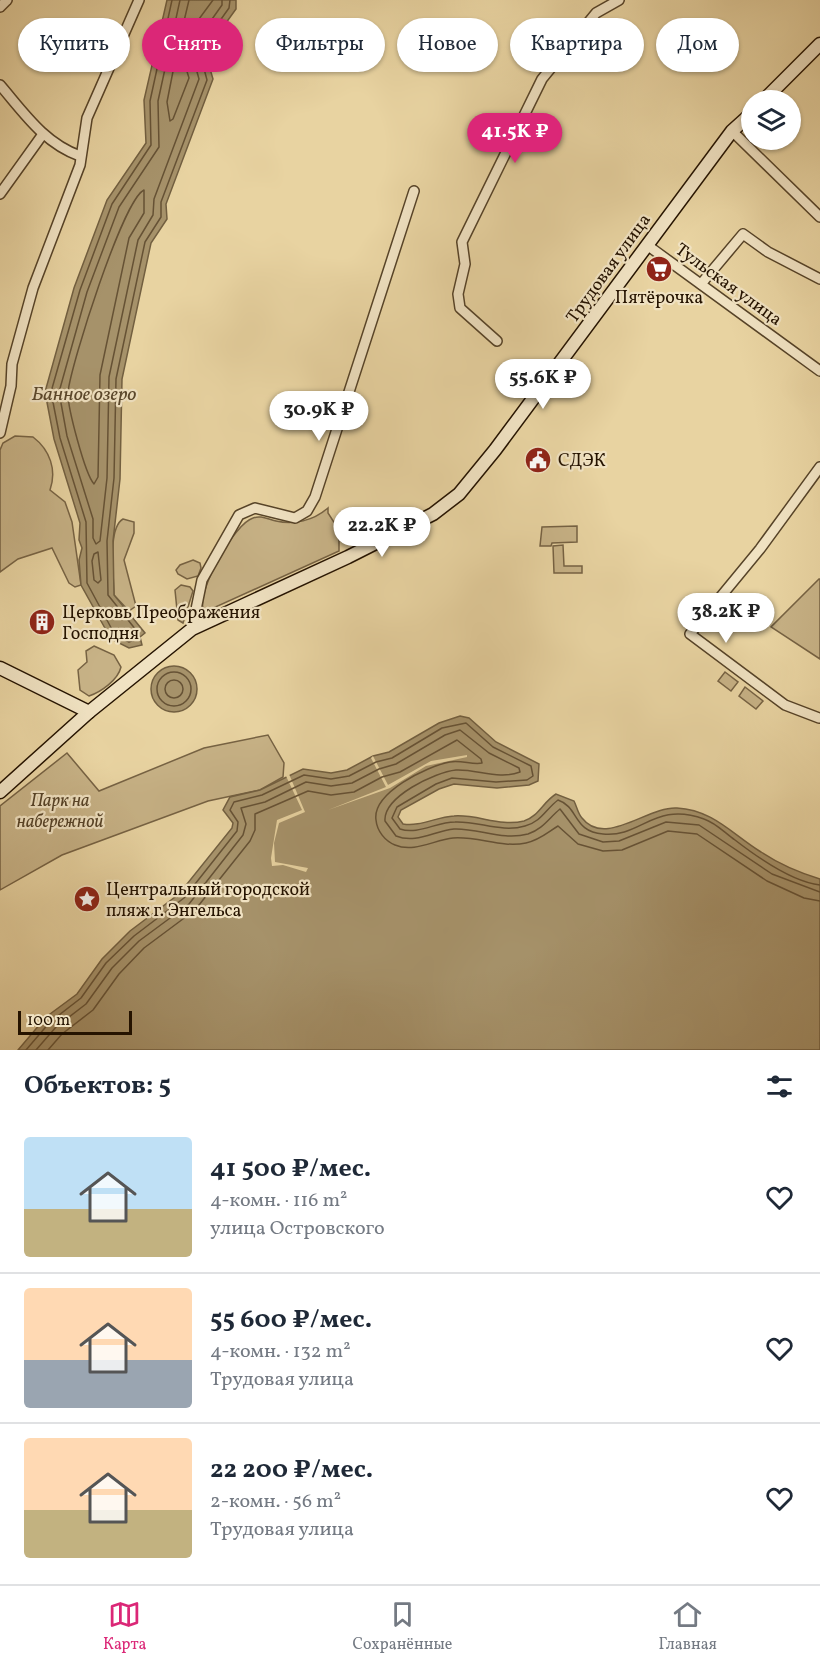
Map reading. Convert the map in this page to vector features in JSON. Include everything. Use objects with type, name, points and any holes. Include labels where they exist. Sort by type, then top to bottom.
[{"type":"main road","points":[[774,90],[818,47]]},
{"type":"main road","name":"Трудовая улица","points":[[0,792],[89,712],[192,629],[391,537],[433,514],[459,494],[495,450],[732,131],[741,123]]},
{"type":"main road","points":[[0,668],[89,712]]},
{"type":"street","points":[[0,7],[7,0]]},
{"type":"street","points":[[0,433],[11,386],[12,364],[33,288],[80,165],[87,118],[139,0]]},
{"type":"street","points":[[497,341],[460,308],[458,294],[465,264],[462,242],[542,79],[596,12],[619,0]]},
{"type":"street","points":[[0,85],[43,134],[64,150],[80,156]]},
{"type":"street","points":[[732,131],[820,218]]},
{"type":"street","points":[[0,194],[43,134]]},
{"type":"street","points":[[192,629],[201,580],[239,515],[255,508],[295,518],[307,511],[315,498],[414,191]]},
{"type":"street","points":[[700,284],[742,234],[768,252],[820,279]]},
{"type":"street","name":"Тульская улица","points":[[647,245],[820,371]]},
{"type":"street","points":[[819,718],[785,705],[690,634],[760,549],[820,467]]},
{"type":"green space","points":[[15,436],[33,437],[48,454],[53,475],[50,490],[65,502],[72,522],[81,585],[75,587],[69,583],[52,548],[18,559],[0,572],[0,450],[3,443]]},
{"type":"green space","points":[[328,508],[328,513],[339,530],[339,551],[209,610],[203,608],[206,587],[219,558],[236,532],[245,523],[259,517],[283,522],[303,521]]},
{"type":"green space","points":[[123,519],[134,522],[134,533],[124,560],[136,606],[129,611],[114,595],[113,543],[118,524]]},
{"type":"green space","points":[[577,526],[577,542],[540,546],[542,527]]},
{"type":"green space","points":[[563,545],[564,566],[582,566],[582,573],[554,573],[553,546]]},
{"type":"green space","points":[[193,560],[200,563],[198,576],[187,579],[178,574],[176,570],[180,565]]},
{"type":"green space","points":[[820,579],[820,659],[771,627]]},
{"type":"green space","points":[[181,585],[190,587],[193,591],[183,623],[178,620],[175,590]]},
{"type":"green space","points":[[94,646],[114,655],[121,667],[108,685],[89,696],[80,690],[78,670],[87,662],[86,651]]},
{"type":"green space","points":[[725,672],[738,682],[731,691],[718,681]]},
{"type":"green space","points":[[745,687],[763,701],[756,709],[739,696]]},
{"type":"green space","name":"Парк на набережной","points":[[268,735],[284,763],[283,777],[260,790],[208,801],[62,855],[0,890],[0,806],[67,753],[99,791],[204,748]]},
{"type":"water","name":"Банное озеро","points":[[167,0],[236,0],[236,9],[230,18],[163,18]]},
{"type":"water","name":"Банное озеро","points":[[150,72],[211,72],[213,79],[166,204],[167,219],[151,243],[122,379],[120,479],[113,541],[114,595],[145,633],[140,637],[142,645],[129,648],[111,639],[81,585],[80,523],[54,439],[45,392],[74,288],[107,200],[146,143],[144,100]]},
{"type":"water","points":[[174,666],[190,673],[197,689],[190,705],[174,712],[158,705],[151,689],[158,673]]},
{"type":"water","points":[[460,716],[469,718],[496,742],[539,764],[538,781],[529,785],[497,788],[454,784],[439,789],[401,810],[398,817],[403,824],[416,824],[454,816],[497,822],[524,821],[534,816],[556,794],[574,801],[582,818],[591,826],[602,829],[627,824],[666,809],[677,808],[712,818],[775,860],[820,879],[820,1050],[18,1050],[46,1017],[77,994],[102,959],[130,931],[179,894],[232,828],[233,823],[223,810],[230,797],[260,790],[303,769],[331,773],[347,770],[373,756],[389,752],[439,723]]},
{"type":"pier","points":[[467,755],[467,757],[426,766],[390,788],[328,810],[386,787],[371,758],[373,756],[388,785],[431,761]]},
{"type":"pier","points":[[289,774],[305,812],[279,823],[274,843],[275,862],[308,868],[306,872],[283,865],[272,866],[271,858],[277,820],[302,810],[286,776]]},
{"type":"place","name":"Пятёрочка","points":[[659,269]]},
{"type":"place","name":"СДЭК","points":[[538,460]]},
{"type":"place","name":"Церковь Преображения Господня","points":[[42,622]]},
{"type":"place","name":"Центральный городской пляж г. Энгельса","points":[[87,899]]}]
